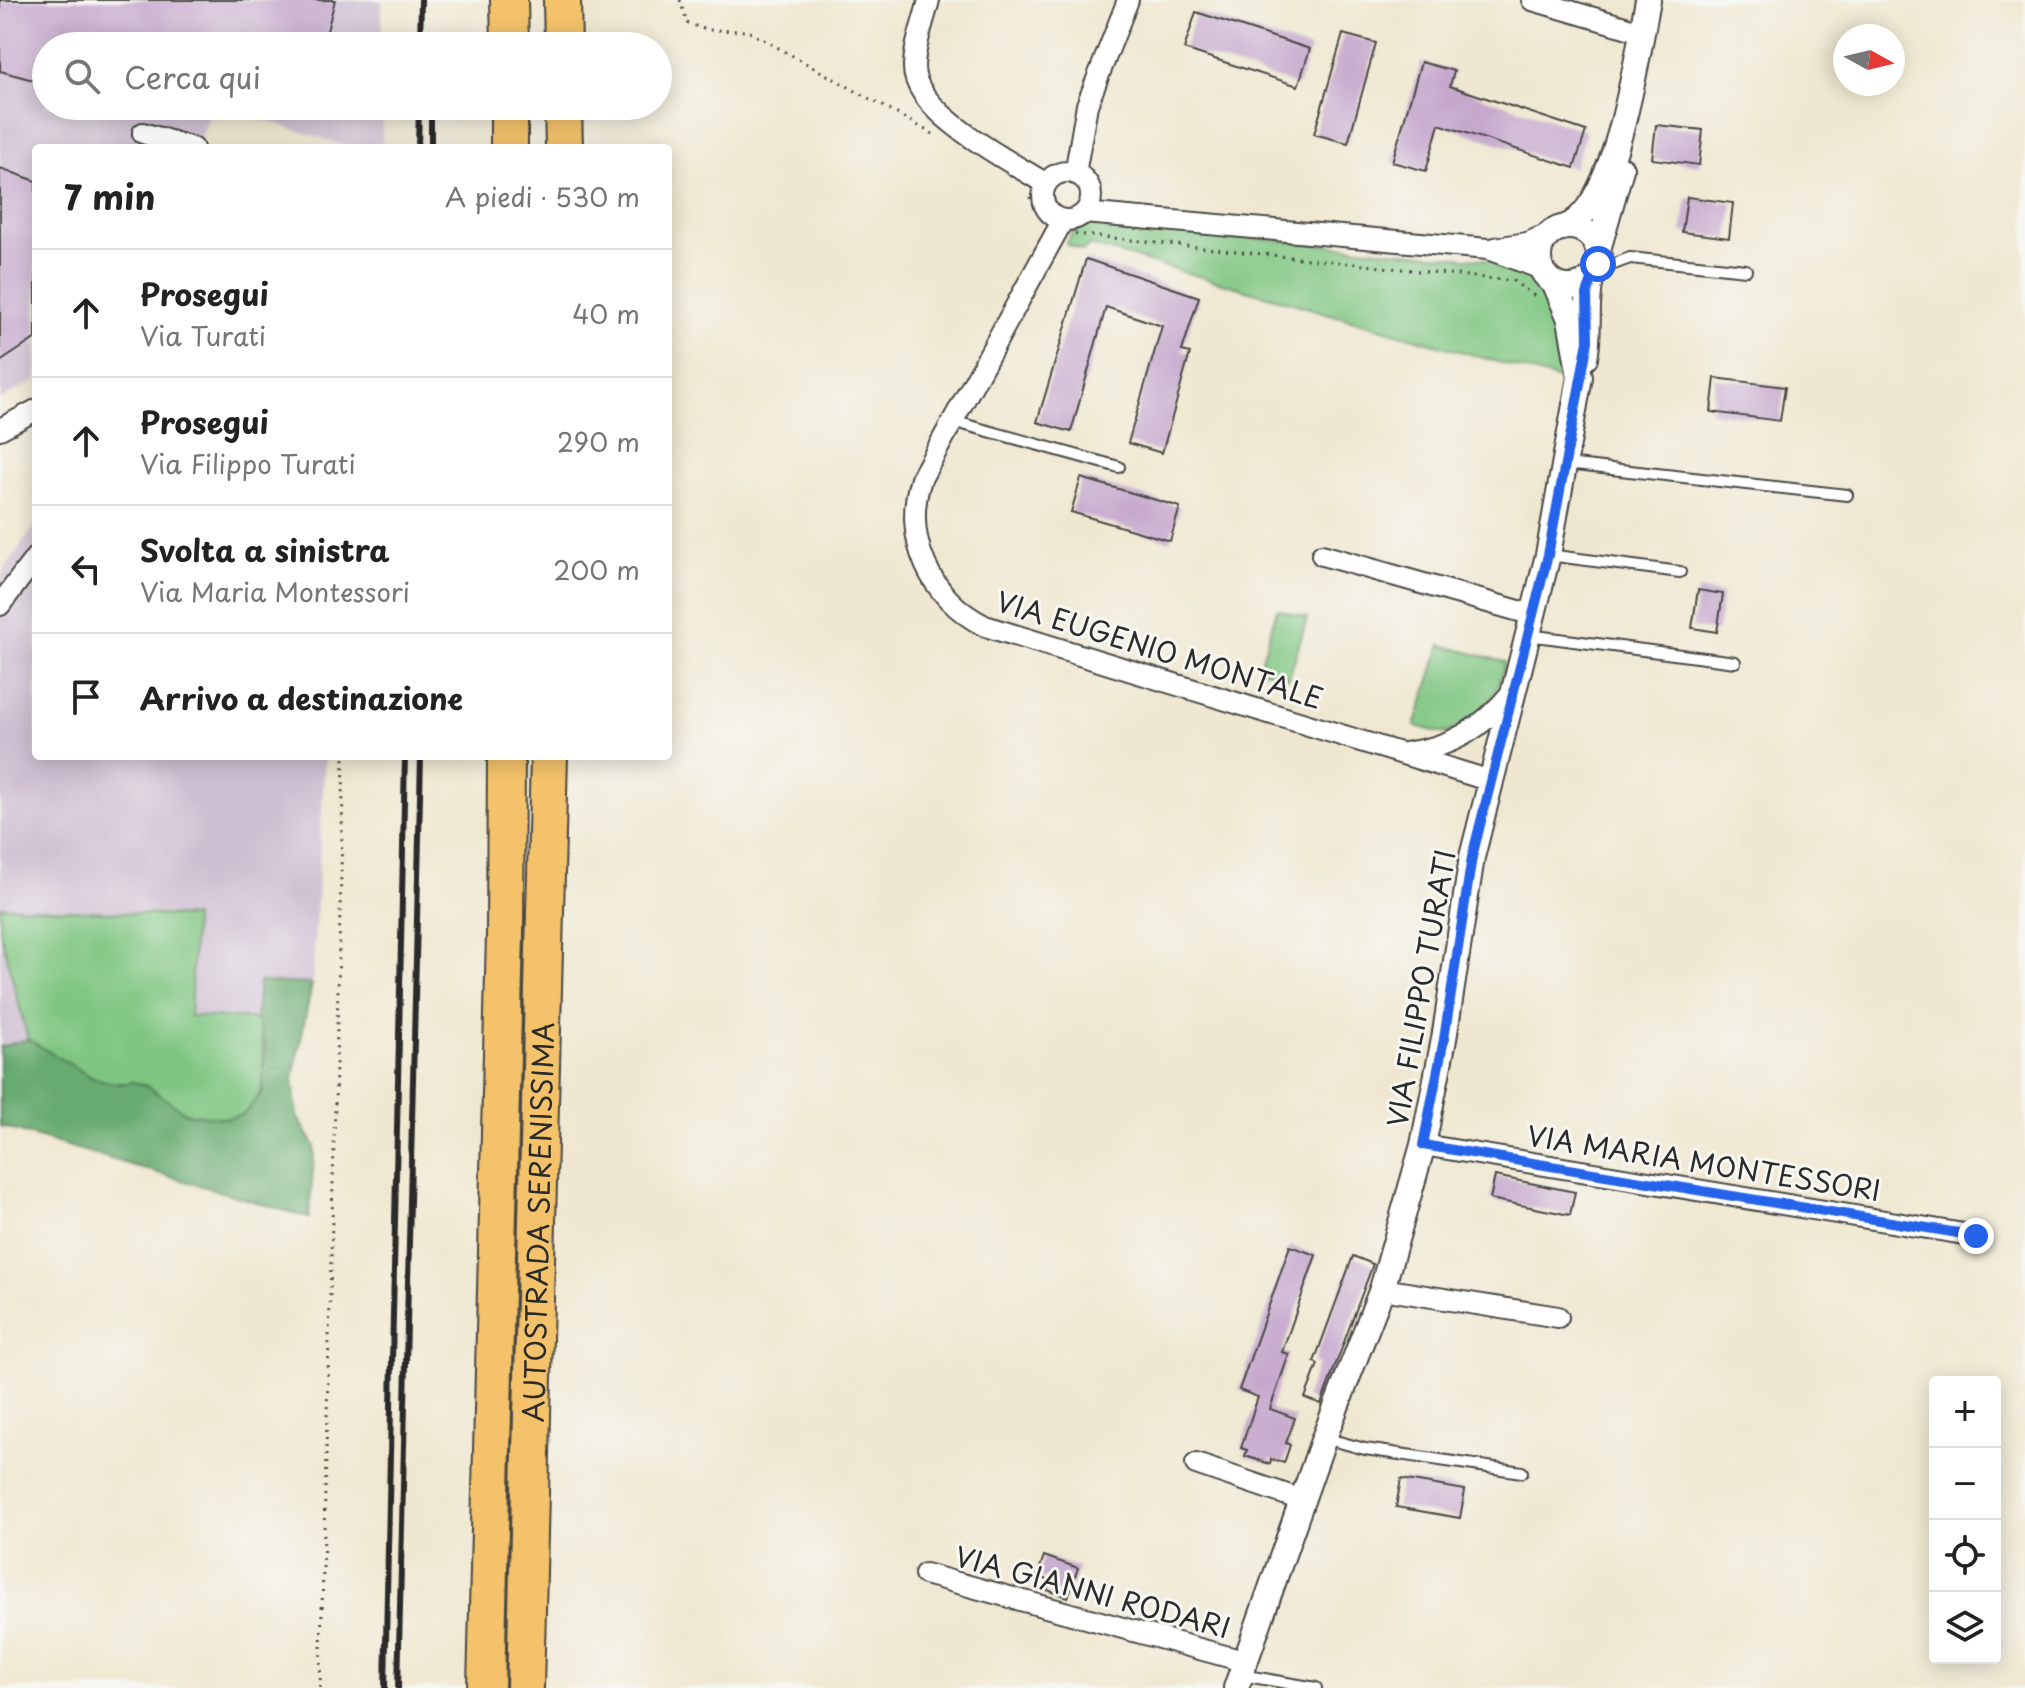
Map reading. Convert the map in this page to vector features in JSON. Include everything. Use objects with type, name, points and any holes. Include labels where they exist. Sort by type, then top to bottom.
[{"type":"highway","points":[[509,0],[510,32]]},
{"type":"highway","points":[[562,0],[563,32]]},
{"type":"highway","points":[[509,120],[509,144]]},
{"type":"highway","points":[[563,120],[564,144]]},
{"type":"highway","name":"AUTOSTRADA SERENISSIMA","points":[[486,1688],[505,934],[506,760]]},
{"type":"highway","name":"AUTOSTRADA SERENISSIMA","points":[[525,1688],[549,760]]},
{"type":"street","points":[[929,0],[913,70],[932,106],[1038,186],[1045,206],[1060,226],[1084,213],[1488,249],[1527,243],[1576,224],[1600,185],[1626,119]]},
{"type":"street","points":[[1075,174],[1087,105],[1128,0]]},
{"type":"street","points":[[1532,0],[1642,32]]},
{"type":"street","points":[[1581,371],[1588,341],[1586,304],[1602,255],[1620,176],[1626,119],[1648,0]]},
{"type":"street","points":[[143,133],[180,144]]},
{"type":"street","points":[[1038,186],[1059,173],[1075,174],[1090,191],[1084,213]]},
{"type":"street","name":"VIA EUGENIO MONTALE","points":[[1060,226],[921,479],[915,496],[914,524],[930,574],[964,614],[985,626],[1491,781]]},
{"type":"street","points":[[1558,230],[1581,230],[1602,255]]},
{"type":"street","points":[[1547,286],[1539,253],[1558,230]]},
{"type":"street","points":[[1488,249],[1547,286],[1575,286],[1602,255]]},
{"type":"street","name":"VIA FILIPPO TURATI","points":[[1241,1675],[1324,1438],[1382,1289],[1423,1145],[1444,1039],[1472,857],[1548,555],[1581,371],[1570,319],[1547,286]]},
{"type":"street","points":[[0,429],[32,412]]},
{"type":"street","points":[[1322,555],[1531,625]]},
{"type":"street","points":[[0,605],[32,562]]},
{"type":"street","name":"VIA EUGENIO MONTALE","points":[[1401,753],[1436,747],[1467,735],[1513,692]]},
{"type":"street","name":"VIA MARIA MONTESSORI","points":[[1423,1145],[1976,1236]]},
{"type":"street","points":[[1382,1289],[1558,1317]]},
{"type":"street","points":[[1196,1464],[1302,1500]]},
{"type":"street","name":"VIA GIANNI RODARI","points":[[925,1574],[1241,1675]]},
{"type":"lane","points":[[1602,255],[1746,270]]},
{"type":"lane","points":[[1602,255],[1630,258]]},
{"type":"lane","points":[[952,421],[1119,467]]},
{"type":"lane","points":[[1566,464],[1847,495]]},
{"type":"lane","points":[[1548,555],[1680,572]]},
{"type":"lane","points":[[1531,625],[1735,662]]},
{"type":"lane","points":[[1324,1438],[1365,1449],[1522,1472]]},
{"type":"lane","points":[[1241,1675],[1316,1688]]},
{"type":"path","points":[[680,0],[687,23],[707,30],[748,31],[936,136]]},
{"type":"path","points":[[1038,186],[1030,200],[1042,221],[1060,226],[1547,286]]},
{"type":"path","points":[[320,1688],[344,760]]},
{"type":"shaded area","points":[[0,0],[382,0],[382,32],[32,32],[32,120],[208,120],[199,144],[32,144],[32,382],[0,400]]},
{"type":"shaded area","points":[[264,120],[382,120],[382,144],[340,144]]},
{"type":"shaded area","points":[[32,530],[32,760],[325,760],[312,984],[259,982],[256,1019],[190,1016],[194,917],[0,906],[0,576]]},
{"type":"shaded area","points":[[0,931],[28,1039],[0,1047]]},
{"type":"green space","points":[[1088,223],[1502,261],[1536,281],[1557,308],[1567,343],[1567,382],[1090,245],[1083,251],[1066,244],[1074,230]]},
{"type":"green space","points":[[1277,609],[1307,618],[1289,678],[1259,669]]},
{"type":"green space","points":[[1441,645],[1505,662],[1497,687],[1485,706],[1478,714],[1446,734],[1415,726]]},
{"type":"green space","points":[[0,906],[194,917],[190,1016],[256,1019],[264,1061],[258,1098],[248,1110],[233,1118],[214,1119],[188,1113],[146,1086],[110,1082],[77,1070],[28,1039],[0,931]]},
{"type":"green space","points":[[259,982],[312,984],[293,1078],[297,1116],[315,1146],[309,1218],[0,1126],[0,1047],[28,1039],[93,1078],[118,1084],[134,1082],[148,1087],[186,1113],[227,1118],[244,1114],[263,1091],[265,1045],[256,1019]]},
{"type":"building","points":[[0,0],[335,0],[327,32],[32,32],[32,80],[0,71]]},
{"type":"building","points":[[1196,12],[1310,49],[1298,86],[1184,49]]},
{"type":"building","points":[[1343,34],[1376,43],[1348,143],[1314,134]]},
{"type":"building","points":[[1421,62],[1454,71],[1450,86],[1586,131],[1574,168],[1439,124],[1426,171],[1392,162]]},
{"type":"building","points":[[1656,125],[1703,130],[1699,165],[1652,159]]},
{"type":"building","points":[[0,168],[32,180],[32,341],[0,362]]},
{"type":"building","points":[[1687,197],[1733,203],[1729,238],[1682,232]]},
{"type":"building","points":[[1086,259],[1199,297],[1182,351],[1190,353],[1162,453],[1128,443],[1162,326],[1106,307],[1071,432],[1037,422]]},
{"type":"building","points":[[1715,378],[1785,387],[1780,421],[1711,412]]},
{"type":"building","points":[[1081,478],[1180,507],[1170,541],[1071,512]]},
{"type":"building","points":[[1698,590],[1723,594],[1717,632],[1692,628]]},
{"type":"building","points":[[1495,1176],[1575,1192],[1570,1215],[1490,1199]]},
{"type":"building","points":[[1290,1246],[1316,1255],[1282,1352],[1289,1354],[1270,1409],[1295,1418],[1286,1443],[1290,1445],[1284,1463],[1271,1459],[1270,1464],[1245,1456],[1247,1450],[1241,1448],[1258,1397],[1239,1390]]},
{"type":"building","points":[[1353,1256],[1373,1264],[1321,1404],[1305,1398],[1318,1364],[1314,1362]]},
{"type":"building","points":[[1401,1479],[1465,1490],[1460,1518],[1396,1507]]},
{"type":"building","points":[[1044,1556],[1078,1568],[1068,1597],[1047,1590],[1051,1581],[1037,1576]]},
{"type":"railway","points":[[420,32],[421,0]]},
{"type":"railway","points":[[418,144],[419,120]]},
{"type":"railway","points":[[431,120],[431,144]]},
{"type":"railway","points":[[385,1688],[405,760]]},
{"type":"railway","points":[[398,1688],[421,760]]},
{"type":"route","points":[[1598,264],[1587,294],[1588,341],[1548,555],[1472,857],[1444,1039],[1423,1145],[1976,1236]]}]
